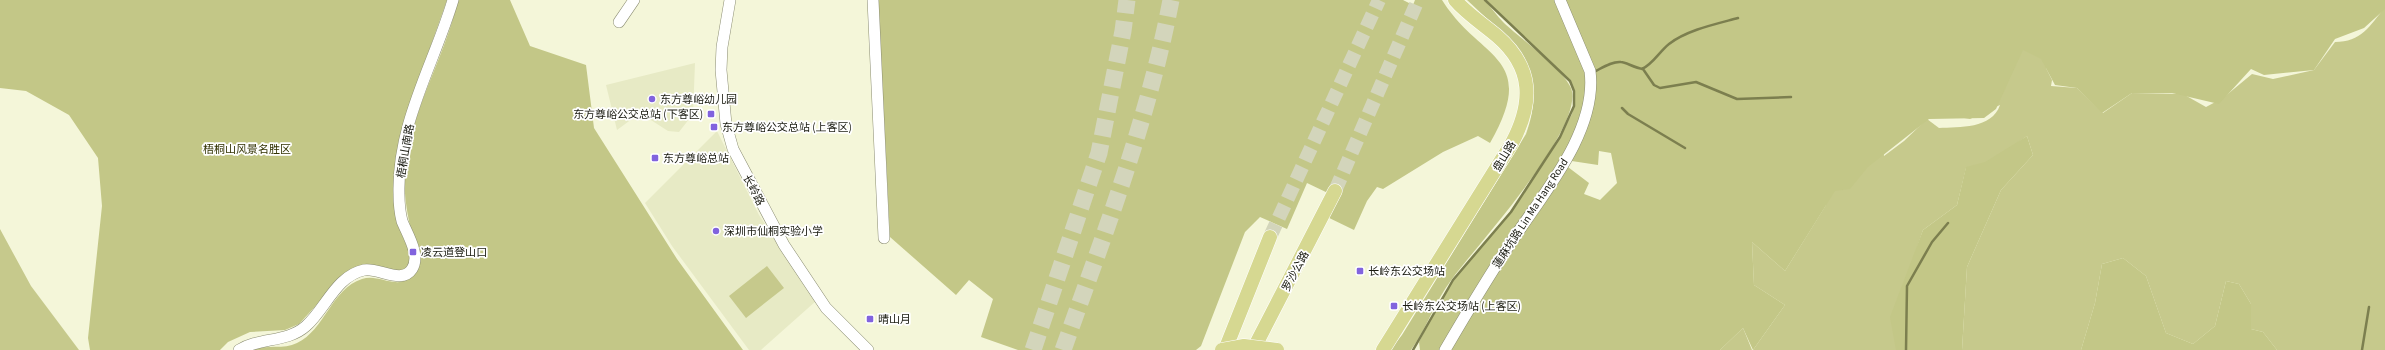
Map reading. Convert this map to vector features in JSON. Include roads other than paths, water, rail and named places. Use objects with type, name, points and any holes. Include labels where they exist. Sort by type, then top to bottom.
[{"type":"main road","name":"盘山路","points":[[1383,350],[1512,143],[1527,109],[1528,92],[1525,76],[1518,60],[1498,37],[1462,9],[1455,0]]},
{"type":"main road","name":"罗沙公路","points":[[1253,350],[1335,191]]},
{"type":"main road","points":[[1224,350],[1270,237]]},
{"type":"main road","name":"盘山路","points":[[1373,350],[1404,318]]},
{"type":"main road","points":[[1224,350],[1248,346],[1277,350]]},
{"type":"street","name":"梧桐山南路","points":[[239,350],[253,343],[286,337],[297,333],[308,324],[343,281],[354,274],[374,270],[401,276],[408,274],[412,269],[415,255],[402,219],[399,194],[400,166],[413,108],[453,0]]},
{"type":"street","points":[[619,22],[634,0]]},
{"type":"street","name":"长岭路","points":[[730,0],[722,47],[721,70],[726,124],[733,149],[792,258],[826,308],[868,350]]},
{"type":"street","points":[[873,0],[884,238]]},
{"type":"street","name":"蓮麻坑路 Lin Ma Hang Road","points":[[1444,350],[1491,273],[1563,164],[1587,110],[1592,83],[1590,71],[1560,0]]},
{"type":"waterway","points":[[1413,350],[1453,280],[1511,212],[1560,137],[1574,106],[1574,91],[1570,81],[1485,0]]},
{"type":"waterway","points":[[1642,69],[1646,67],[1665,47],[1676,39],[1702,28],[1738,18]]},
{"type":"waterway","points":[[1594,72],[1611,64],[1621,62],[1643,69],[1654,85],[1660,88],[1696,82],[1737,99],[1791,97]]},
{"type":"waterway","points":[[1622,108],[1628,114],[1685,148]]},
{"type":"waterway","points":[[1906,350],[1907,286],[1932,242],[1948,223]]},
{"type":"waterway","points":[[2362,350],[2369,307]]},
{"type":"tunnel","points":[[1033,350],[1099,153],[1123,31],[1127,0]]},
{"type":"tunnel","points":[[1063,350],[1138,134],[1171,0]]},
{"type":"tunnel","points":[[1270,237],[1379,0]]},
{"type":"tunnel","points":[[1335,191],[1418,0]]},
{"type":"place","name":"东方尊峪幼儿园","points":[[652,99]]},
{"type":"place","name":"东方尊峪公交总站 (下客区)","points":[[711,114]]},
{"type":"place","name":"东方尊峪公交总站 (上客区)","points":[[714,127]]},
{"type":"place","name":"东方尊峪总站","points":[[655,158]]},
{"type":"place","name":"深圳市仙桐实验小学","points":[[716,231]]},
{"type":"place","name":"凌云道登山口","points":[[413,252]]},
{"type":"place","name":"长岭东公交场站","points":[[1360,271]]},
{"type":"place","name":"长岭东公交场站 (上客区)","points":[[1394,306]]},
{"type":"place","name":"晴山月","points":[[870,319]]},
{"type":"park label","name":"梧桐山风景名胜区","points":[[247,149]]}]
